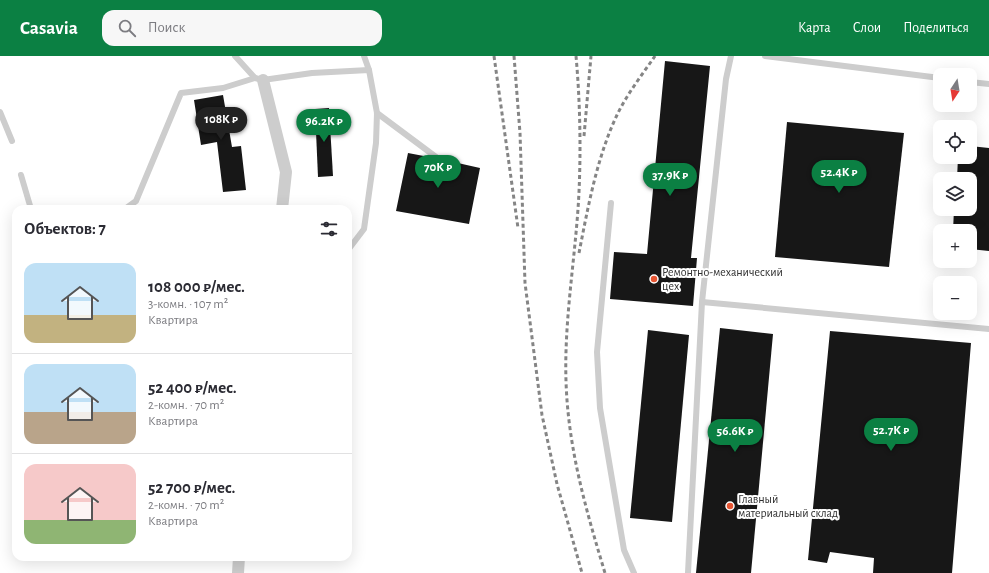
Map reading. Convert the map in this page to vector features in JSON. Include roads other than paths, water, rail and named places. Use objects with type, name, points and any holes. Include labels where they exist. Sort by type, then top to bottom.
[{"type":"street","points":[[259,79],[286,172],[282,205]]},
{"type":"street","points":[[238,572],[239,561]]},
{"type":"lane","points":[[234,56],[259,79]]},
{"type":"lane","points":[[352,245],[364,229],[376,143],[377,113],[369,70],[364,56]]},
{"type":"lane","points":[[688,573],[702,302],[726,79],[731,56]]},
{"type":"lane","points":[[765,56],[933,77]]},
{"type":"lane","points":[[130,205],[136,201],[180,93],[223,88],[259,79],[312,73],[369,70]]},
{"type":"lane","points":[[977,83],[989,84]]},
{"type":"lane","points":[[0,112],[12,141]]},
{"type":"lane","points":[[377,113],[436,157]]},
{"type":"lane","points":[[21,175],[30,205]]},
{"type":"lane","points":[[611,203],[597,352],[600,408],[624,550],[634,573]]},
{"type":"lane","points":[[702,302],[989,329]]},
{"type":"railway","points":[[494,56],[518,228]]},
{"type":"railway","points":[[514,56],[520,133],[525,283],[542,415],[557,484],[582,573]]},
{"type":"railway","points":[[576,56],[579,107],[580,175],[568,310],[566,357],[567,406],[579,478],[605,573]]},
{"type":"railway","points":[[584,136],[591,56]]},
{"type":"railway","points":[[579,253],[594,182],[610,131],[625,100],[655,56]]},
{"type":"place","name":"Ремонтно-механический цех","points":[[654,279]]},
{"type":"place","name":"Главный материальный склад","points":[[730,506]]}]
